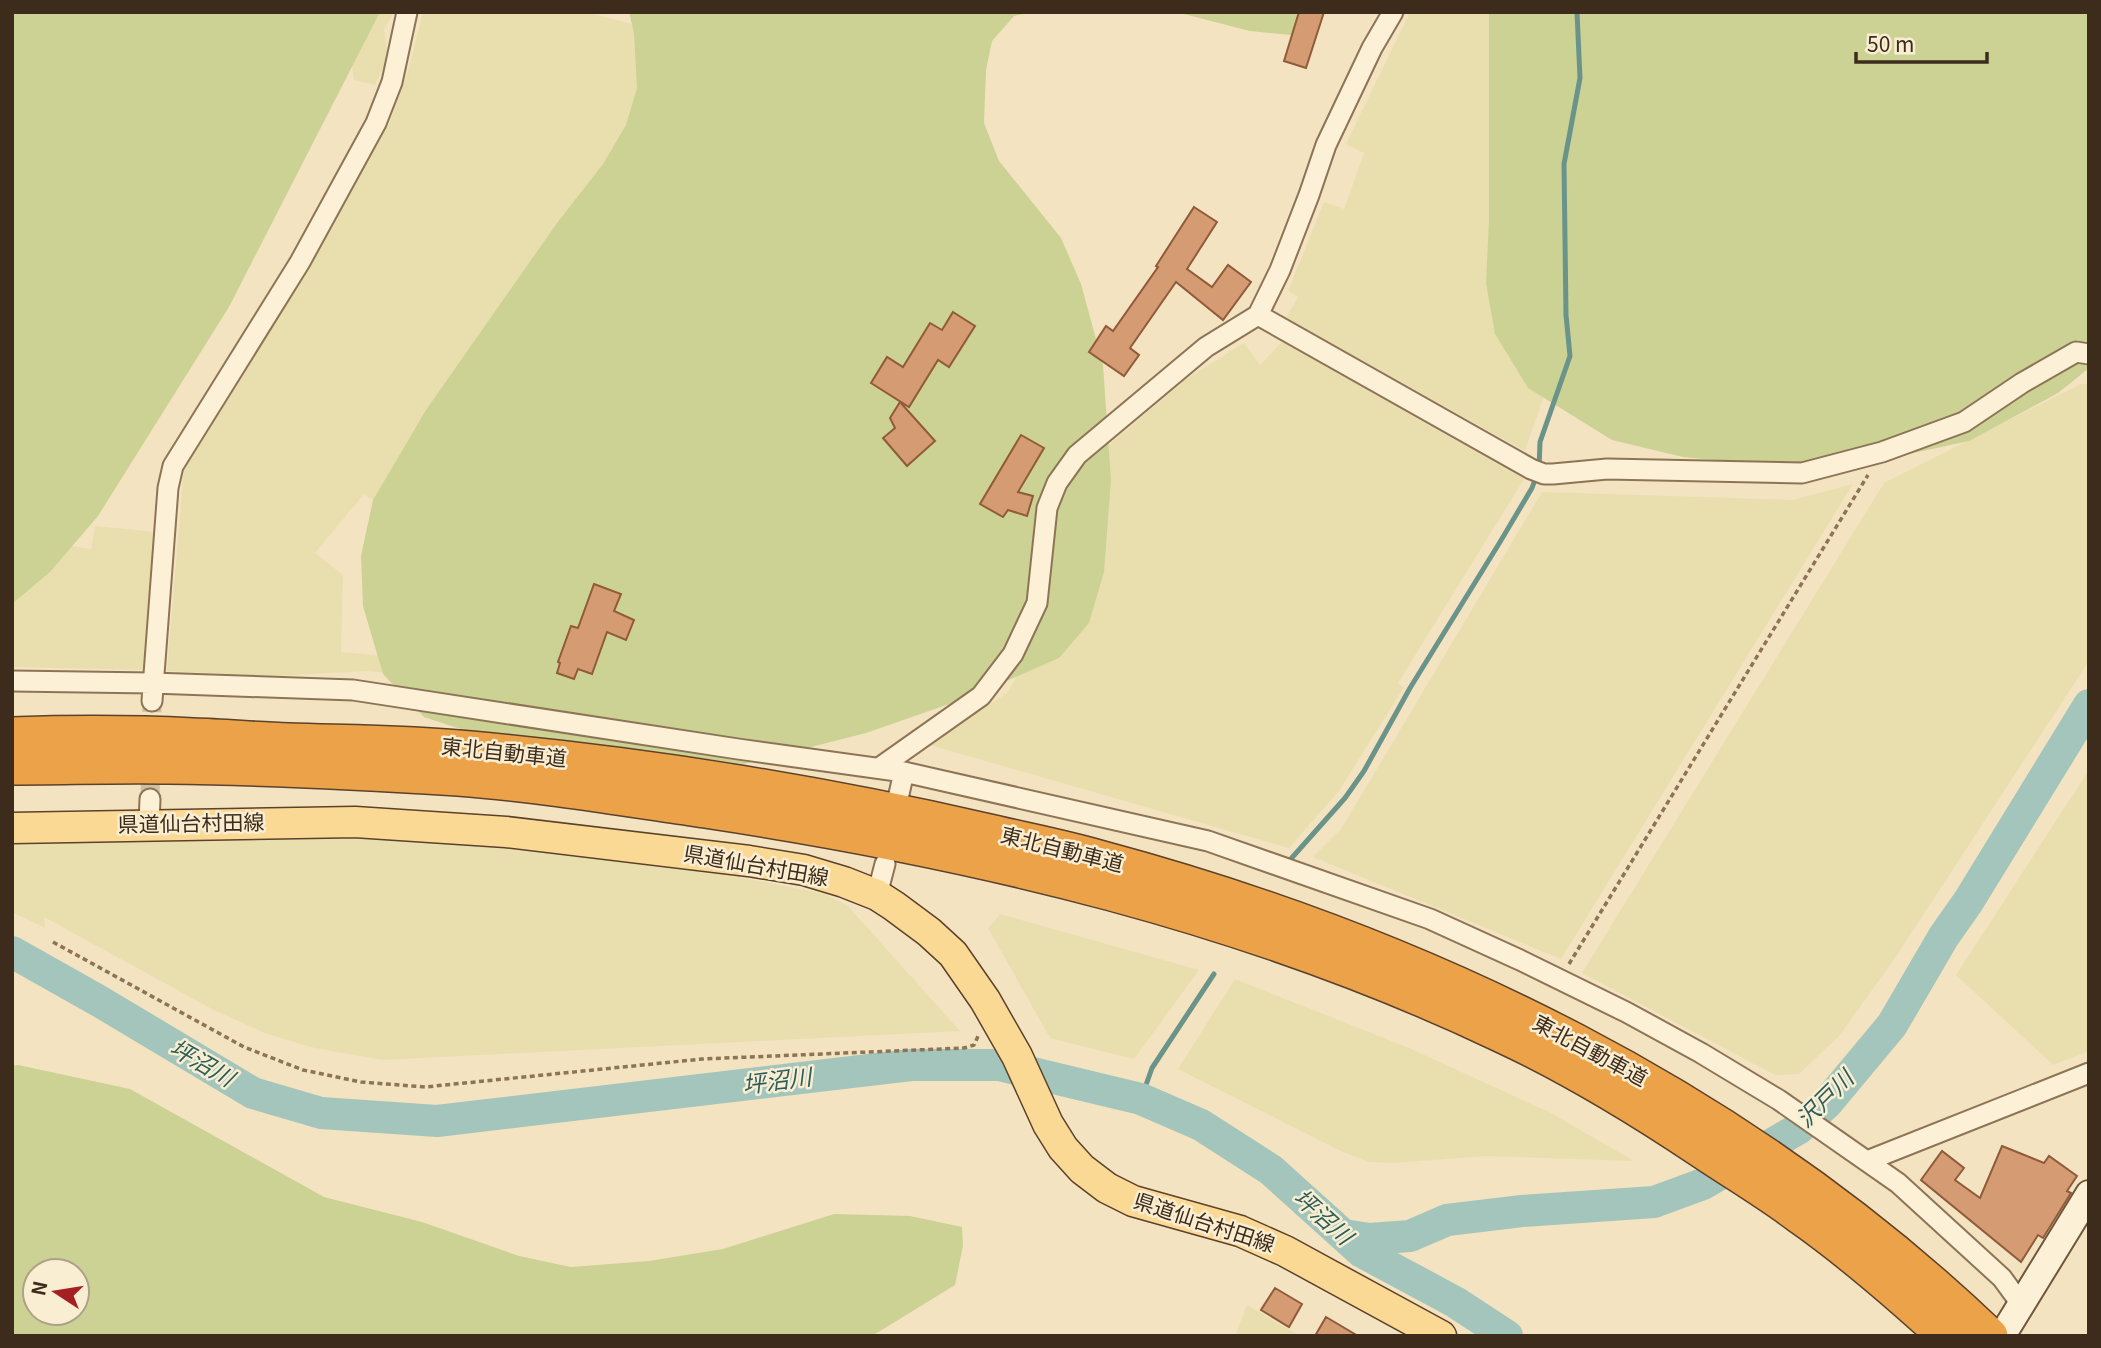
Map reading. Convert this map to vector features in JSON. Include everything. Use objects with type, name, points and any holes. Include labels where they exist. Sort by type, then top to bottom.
[{"type":"highway","name":"東北自動車道","points":[[12,735],[88,733],[383,743],[580,761],[831,798],[1096,857],[1194,885],[1284,915],[1388,955],[1491,999],[1601,1056],[1679,1098],[1785,1167],[1891,1248],[1961,1308],[2006,1322]]},
{"type":"highway","name":"東北自動車道","points":[[12,768],[166,766],[463,779],[622,798],[799,824],[933,850],[1040,874],[1177,911],[1383,982],[1503,1035],[1549,1059],[1659,1121],[1803,1218],[1869,1269],[1945,1336]]},
{"type":"main road","name":"県道仙台村田線","points":[[12,828],[150,812],[355,822],[506,832],[749,861],[804,870],[844,882],[877,895],[929,932],[953,954],[985,1000],[1017,1056],[1048,1124],[1063,1148],[1082,1169],[1107,1188],[1133,1201],[1241,1231],[1285,1251],[1441,1336]]},
{"type":"main road","points":[[2006,1322],[2089,1194]]},
{"type":"street","points":[[152,692],[168,488],[173,466],[300,262],[376,123],[391,82],[407,12]]},
{"type":"street","points":[[879,768],[981,696],[1013,654],[1037,603],[1047,508],[1057,483],[1077,455],[1206,347],[1258,315],[1280,270],[1326,145],[1392,12]]},
{"type":"street","points":[[1258,315],[1537,471],[1607,469],[1802,473],[1882,452],[1964,422],[2022,383],[2076,352],[2089,355]]},
{"type":"street","points":[[12,681],[152,692],[353,690],[904,772],[1208,841],[1430,919],[1626,1012],[1779,1100],[1898,1183],[2002,1278],[2006,1322]]},
{"type":"street","points":[[899,794],[904,772]]},
{"type":"street","points":[[877,895],[885,864]]},
{"type":"street","points":[[1867,1161],[2089,1073]]},
{"type":"path","points":[[1559,980],[1882,452]]},
{"type":"path","points":[[53,942],[244,1047],[303,1070],[362,1082],[425,1087],[702,1059],[964,1048],[974,1045],[981,1032]]},
{"type":"shaded area","points":[[352,12],[394,12],[384,30],[388,57],[375,85],[354,80],[350,52]]},
{"type":"shaded area","points":[[423,12],[587,12],[643,27],[641,133],[398,518],[364,494],[315,553],[343,575],[341,652],[407,658],[500,685],[367,671],[274,676],[167,671],[184,467],[390,122],[409,68]]},
{"type":"shaded area","points":[[1410,12],[1570,12],[1560,349],[1525,451],[1286,318],[1298,297],[1288,291],[1324,202],[1344,209],[1364,153],[1346,144]]},
{"type":"shaded area","points":[[1282,342],[1524,479],[1398,683],[1404,687],[1339,791],[1289,848],[926,744],[1007,693],[1056,611],[1089,462],[1186,379],[1244,343],[1260,365]]},
{"type":"shaded area","points":[[2081,384],[2089,384],[2089,661],[1895,958],[1839,1036],[1799,1074],[1775,1075],[1582,973],[1884,483]]},
{"type":"shaded area","points":[[1853,484],[1561,959],[1313,857],[1341,829],[1542,492],[1792,500]]},
{"type":"shaded area","points":[[95,526],[156,532],[146,670],[12,667],[12,558],[30,540],[91,549]]},
{"type":"shaded area","points":[[2089,770],[2089,1051],[2053,1065],[1956,975]]},
{"type":"shaded area","points":[[209,837],[389,839],[537,849],[719,873],[824,894],[847,905],[960,1031],[382,1060],[310,1047],[265,1033],[212,1009],[44,917],[45,928],[12,912],[12,843]]},
{"type":"shaded area","points":[[1000,914],[1199,970],[1134,1059],[1050,1038],[988,928]]},
{"type":"shaded area","points":[[1235,979],[1409,1048],[1551,1113],[1634,1161],[1486,1156],[1393,1163],[1369,1162],[1341,1151],[1178,1069]]},
{"type":"shaded area","points":[[1247,1305],[1300,1336],[1235,1336]]},
{"type":"green space","points":[[12,12],[380,12],[229,307],[98,516],[50,572],[12,604]]},
{"type":"green space","points":[[629,12],[1033,12],[1014,16],[992,41],[986,70],[984,123],[999,161],[1061,238],[1081,284],[1103,365],[1111,480],[1104,572],[1089,623],[1059,658],[972,696],[866,733],[744,764],[624,748],[473,733],[424,717],[383,674],[363,606],[361,556],[373,500],[426,410],[557,223],[603,164],[626,125],[637,88],[634,33]]},
{"type":"green space","points":[[1176,12],[1310,12],[1291,35],[1250,31]]},
{"type":"green space","points":[[1489,12],[2089,12],[2089,368],[2058,393],[1969,441],[1876,461],[1765,465],[1683,457],[1612,440],[1528,388],[1495,334],[1486,283],[1489,220]]},
{"type":"green space","points":[[18,1065],[130,1089],[324,1197],[422,1222],[519,1256],[571,1267],[649,1261],[723,1249],[834,1214],[910,1216],[962,1227],[963,1246],[955,1285],[872,1336],[12,1336],[12,1066]]},
{"type":"building","points":[[1299,12],[1324,12],[1306,68],[1284,61]]},
{"type":"building","points":[[1194,207],[1217,222],[1187,269],[1212,287],[1228,265],[1251,282],[1223,320],[1176,282],[1130,348],[1139,355],[1124,376],[1089,352],[1106,326],[1113,331],[1158,267],[1156,266]]},
{"type":"building","points":[[953,312],[975,326],[949,367],[938,360],[909,407],[871,383],[887,357],[903,367],[930,323],[942,330]]},
{"type":"building","points":[[900,402],[935,441],[907,466],[883,438],[895,428],[890,418]]},
{"type":"building","points":[[1021,435],[1044,448],[1018,492],[1033,496],[1027,516],[1008,510],[1003,517],[980,504]]},
{"type":"building","points":[[594,584],[621,594],[614,611],[634,620],[626,640],[607,632],[592,674],[578,669],[574,679],[557,673],[558,662],[571,626],[578,628]]},
{"type":"building","points":[[2002,1146],[2044,1163],[2049,1156],[2077,1176],[2067,1191],[2071,1193],[2043,1238],[2038,1235],[2021,1262],[1921,1180],[1942,1151],[1964,1168],[1955,1180],[1980,1198]]},
{"type":"building","points":[[1275,1288],[1302,1304],[1289,1327],[1261,1310]]},
{"type":"building","points":[[1326,1317],[1358,1336],[1315,1336]]},
{"type":"waterway","points":[[1539,468],[1540,442],[1570,356],[1566,315],[1564,164],[1580,78],[1577,12]]},
{"type":"waterway","points":[[1289,861],[1345,798],[1364,771],[1410,688],[1500,542],[1536,477]]},
{"type":"waterway","name":"沢戸川","points":[[1344,1235],[1369,1239],[1410,1236],[1447,1220],[1522,1211],[1654,1202],[1703,1184],[1798,1129],[1827,1103],[1892,1025],[1944,936],[1968,902],[2089,705]]},
{"type":"waterway","name":"坪沼川","points":[[12,952],[253,1093],[321,1113],[437,1121],[911,1065],[999,1065],[1141,1099],[1201,1125],[1271,1170],[1362,1252],[1455,1302],[1507,1336]]},
{"type":"waterway","points":[[1141,1099],[1152,1068],[1214,974]]},
{"type":"tunnel","points":[[150,799],[152,701]]}]
